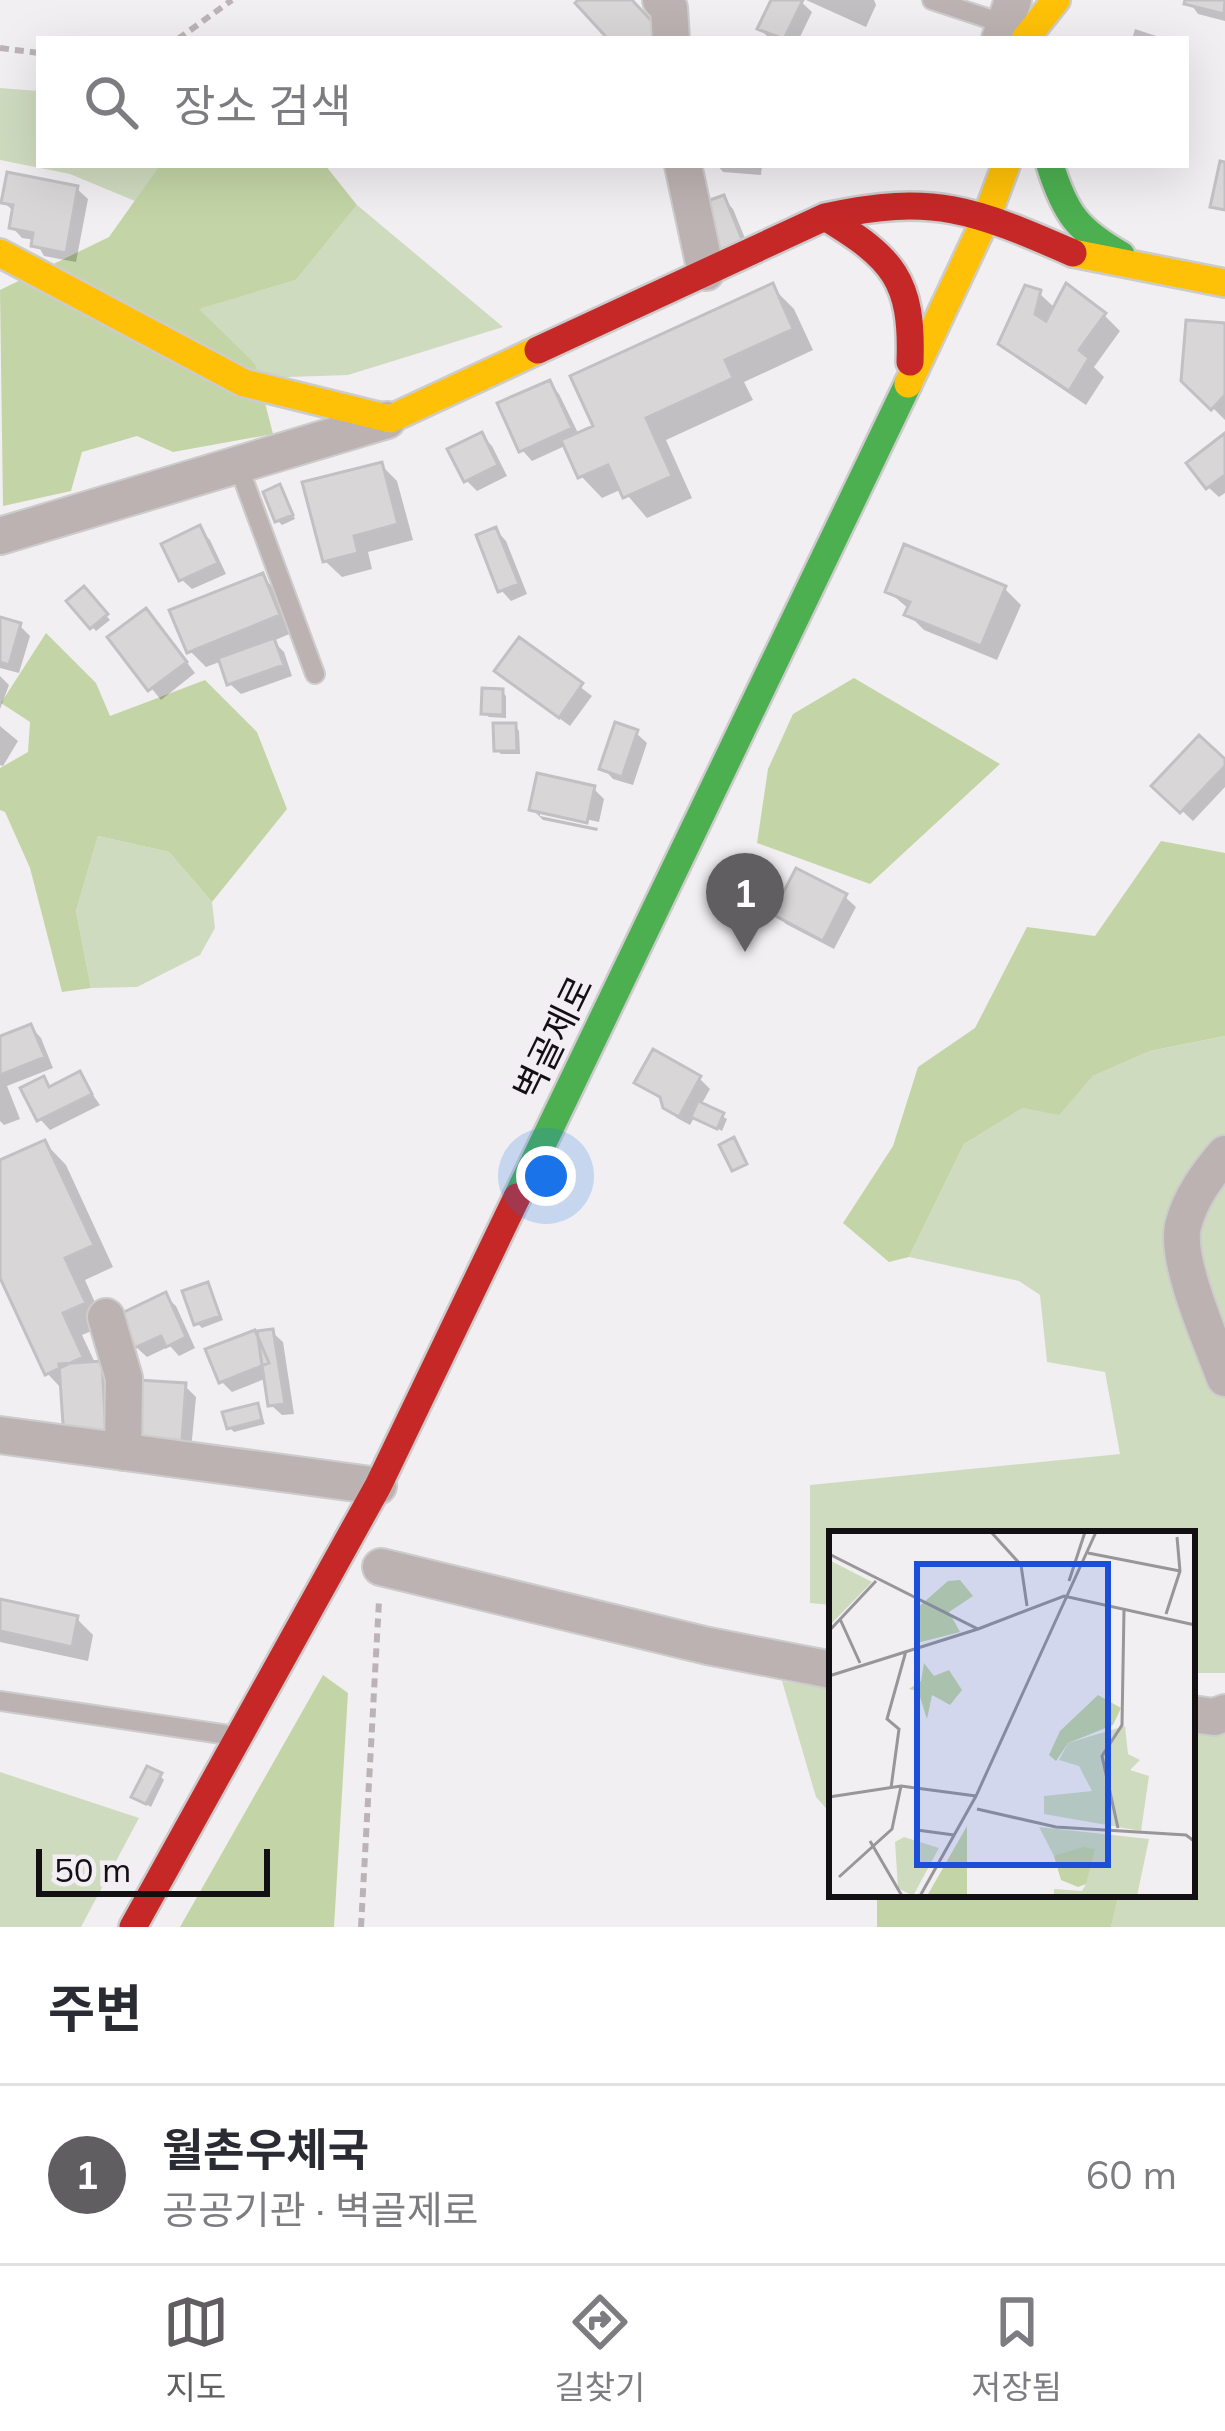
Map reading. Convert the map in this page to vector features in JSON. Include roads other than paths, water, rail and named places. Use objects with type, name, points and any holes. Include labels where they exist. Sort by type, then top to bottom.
[{"type":"street","points":[[661,0],[669,8],[671,36]]},
{"type":"street","points":[[1010,25],[1056,0]]},
{"type":"street","points":[[1053,36],[1067,0]]},
{"type":"street","points":[[684,168],[706,272]]},
{"type":"street","name":"벽골제로","points":[[133,1927],[378,1486],[909,381],[1005,168]]},
{"type":"street","points":[[1051,168],[1061,204],[1083,235],[1159,274]]},
{"type":"street","points":[[871,207],[920,181]]},
{"type":"street","points":[[0,536],[390,419],[825,217],[871,207],[938,206],[987,216],[1086,259],[1225,284]]},
{"type":"street","points":[[825,217],[867,241],[906,286],[912,308],[909,381]]},
{"type":"street","points":[[0,253],[244,382],[390,419]]},
{"type":"street","points":[[1225,1154],[1202,1180],[1182,1230],[1190,1282],[1225,1378]]},
{"type":"street","points":[[106,1317],[124,1378],[123,1452]]},
{"type":"street","points":[[0,1435],[378,1486]]},
{"type":"street","points":[[381,1567],[707,1646],[829,1669]]},
{"type":"street","points":[[1195,1714],[1225,1713]]},
{"type":"lane","points":[[932,0],[1010,25]]},
{"type":"lane","points":[[238,465],[315,674]]},
{"type":"lane","points":[[0,1701],[240,1736]]},
{"type":"place","name":"월촌우체국","points":[[745,952]]}]
